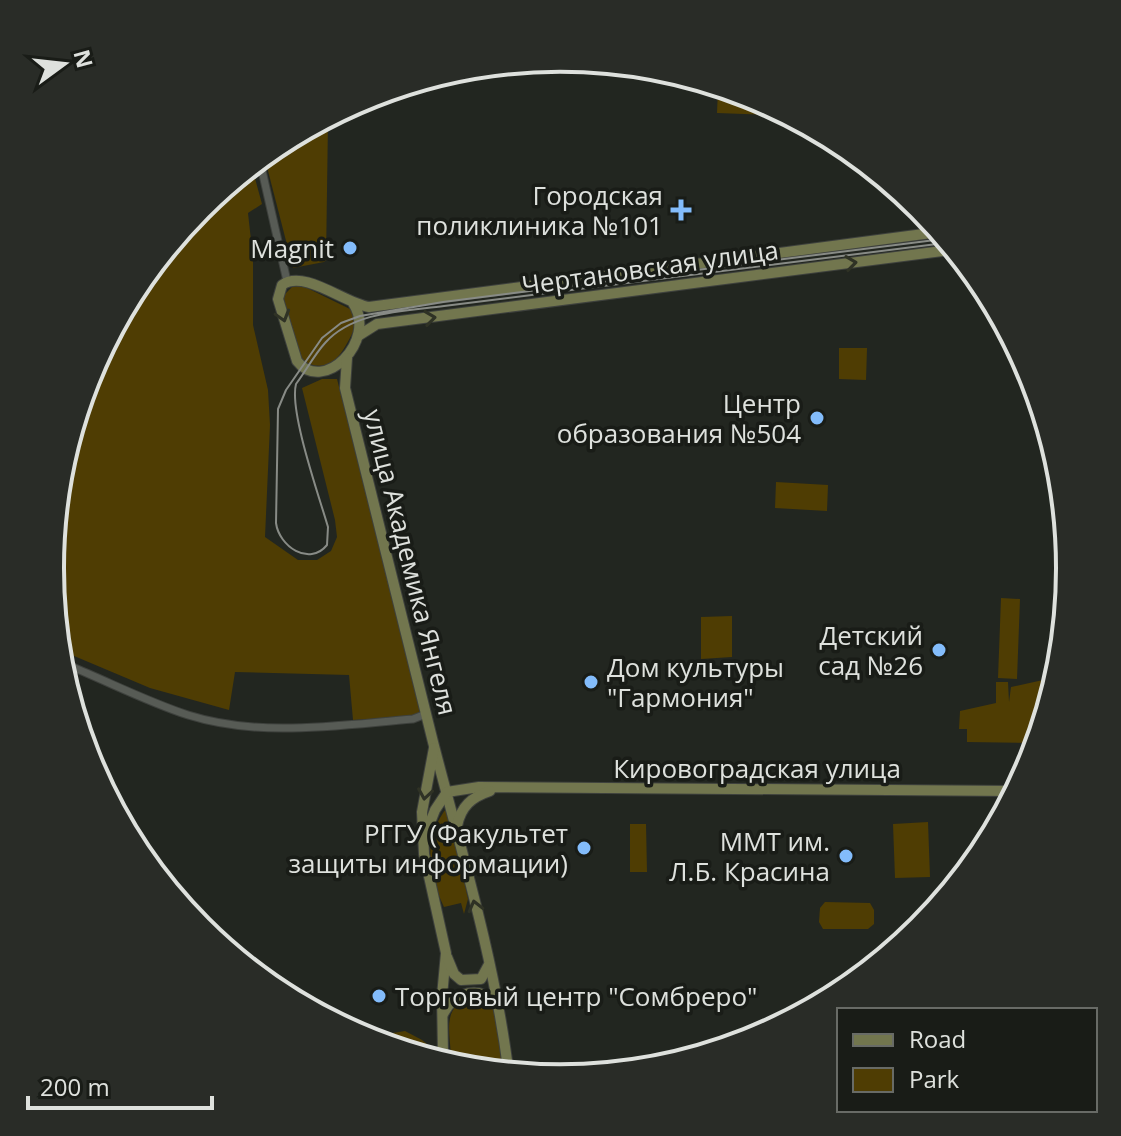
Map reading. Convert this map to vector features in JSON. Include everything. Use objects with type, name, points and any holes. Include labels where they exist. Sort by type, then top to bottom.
[{"type":"main road","name":"Чертановская улица","points":[[287,281],[305,281],[369,307],[927,234]]},
{"type":"main road","name":"Чертановская улица","points":[[358,336],[377,324],[942,251]]},
{"type":"main road","points":[[717,280],[713,277],[712,269],[718,261]]},
{"type":"main road","points":[[287,281],[279,290],[278,299],[297,361],[302,367],[314,371],[336,373],[345,388]]},
{"type":"main road","points":[[314,371],[336,367],[348,356],[358,336],[361,321],[353,303]]},
{"type":"main road","name":"улица Академика Янгеля","points":[[348,356],[345,388],[457,827],[498,1007],[507,1061]]},
{"type":"main road","name":"улица Академика Янгеля","points":[[434,746],[422,812],[423,842],[446,953],[443,1050]]},
{"type":"main road","name":"Кировоградская улица","points":[[447,792],[469,787],[1004,791]]},
{"type":"main road","name":"Кировоградская улица","points":[[457,827],[467,803],[481,794],[500,789]]},
{"type":"main road","points":[[423,842],[435,810],[447,792]]},
{"type":"main road","points":[[446,953],[454,974],[461,980],[481,979],[488,964]]},
{"type":"main road","points":[[442,1017],[454,999],[474,992],[488,995],[498,1007]]},
{"type":"street","points":[[262,171],[287,281]]},
{"type":"street","points":[[75,668],[187,715],[225,722],[295,728],[413,719],[426,714]]},
{"type":"green space","points":[[718,97],[763,115],[717,113]]},
{"type":"green space","points":[[328,130],[326,260],[293,268],[267,168]]},
{"type":"green space","points":[[255,177],[262,204],[248,213],[253,258],[253,325],[268,390],[270,425],[265,537],[298,560],[317,560],[331,551],[337,537],[335,520],[302,388],[322,379],[337,379],[419,716],[353,720],[349,675],[235,672],[229,710],[150,688],[72,655],[64,568],[68,503],[74,471],[90,408],[102,378],[115,348],[148,292],[209,217]]},
{"type":"green space","points":[[301,285],[352,310],[356,326],[347,343],[336,358],[322,366],[302,361],[283,296],[292,287]]},
{"type":"green space","points":[[839,348],[867,348],[866,380],[839,379]]},
{"type":"green space","points":[[776,482],[828,485],[827,511],[775,508]]},
{"type":"green space","points":[[1001,598],[1020,599],[1017,679],[998,678]]},
{"type":"green space","points":[[732,616],[732,657],[701,659],[701,617]]},
{"type":"green space","points":[[1044,681],[1025,743],[967,742],[967,729],[959,729],[960,711],[996,703],[996,682],[1008,682],[1009,702],[1011,687]]},
{"type":"green space","points":[[448,806],[468,899],[464,914],[461,903],[444,907],[431,868],[434,830]]},
{"type":"green space","points":[[928,822],[930,877],[895,878],[893,824]]},
{"type":"green space","points":[[630,824],[646,824],[647,872],[630,872]]},
{"type":"green space","points":[[825,902],[870,903],[874,910],[874,924],[868,929],[823,929],[819,922],[820,908]]},
{"type":"green space","points":[[473,997],[489,1001],[494,1011],[502,1061],[451,1052],[450,1020],[456,1006]]},
{"type":"green space","points":[[405,1031],[432,1048],[401,1038],[389,1034]]},
{"type":"tram line","points":[[933,240],[443,302],[360,316],[341,323],[322,338],[286,390],[278,409],[278,531],[289,546],[304,554],[320,551],[327,545],[328,527],[297,413],[296,384],[325,343],[350,324],[397,311],[936,244]]},
{"type":"place","name":"Городская поликлиника №101","points":[[681,210]]},
{"type":"place","name":"Magnit","points":[[350,248]]},
{"type":"place","name":"Центр образования №504","points":[[817,418]]},
{"type":"place","name":"Детский сад №26","points":[[939,650]]},
{"type":"place","name":"Дом культуры \"Гармония\"","points":[[591,682]]},
{"type":"place","name":"РГГУ (Факультет защиты информации)","points":[[584,848]]},
{"type":"place","name":"ММТ им. Л.Б. Красина","points":[[846,856]]},
{"type":"place","name":"Торговый центр \"Сомбреро\"","points":[[379,996]]}]
